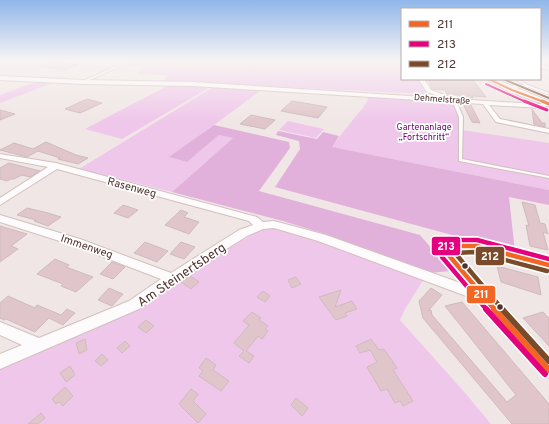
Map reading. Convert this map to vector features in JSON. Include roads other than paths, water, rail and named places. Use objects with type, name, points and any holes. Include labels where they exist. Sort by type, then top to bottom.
[{"type":"main road","points":[[493,81],[531,98],[548,103]]},
{"type":"street","name":"Dehmelstraße","points":[[57,81],[193,84],[538,106],[548,103]]},
{"type":"street","points":[[422,81],[429,91],[456,100]]},
{"type":"street","points":[[484,102],[498,121],[549,131]]},
{"type":"street","name":"Rasenweg","points":[[0,156],[56,166],[253,219],[261,226]]},
{"type":"street","points":[[0,202],[56,166]]},
{"type":"street","name":"Immenweg","points":[[0,218],[76,242],[172,278]]},
{"type":"street","name":"Am Steinertsberg","points":[[0,362],[134,305],[172,278],[243,233],[261,226],[274,224],[322,238],[482,296]]},
{"type":"street","points":[[549,265],[476,246],[452,246],[447,253],[482,296],[549,370]]},
{"type":"street","points":[[0,328],[40,346]]},
{"type":"lane","points":[[519,81],[549,94]]},
{"type":"lane","points":[[505,87],[528,86]]},
{"type":"lane","points":[[456,100],[461,116],[460,160],[549,177]]},
{"type":"park label","name":"Gartenanlage „Fortschritt“","points":[[424,132]]}]
